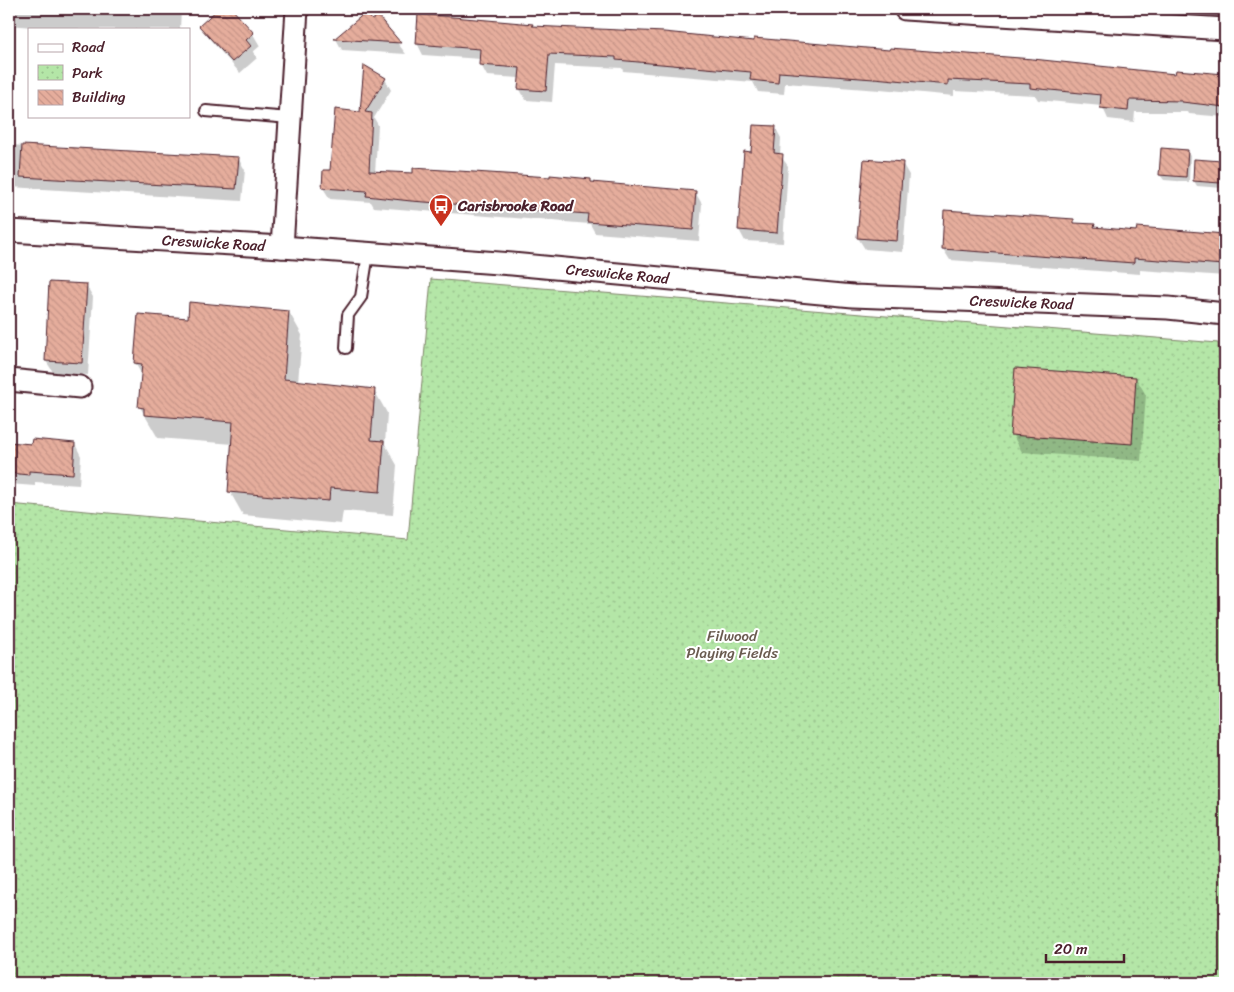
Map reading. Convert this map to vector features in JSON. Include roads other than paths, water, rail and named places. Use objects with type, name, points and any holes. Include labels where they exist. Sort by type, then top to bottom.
[{"type":"street","points":[[282,247],[297,9]]},
{"type":"street","points":[[905,9],[985,12],[1225,29]]},
{"type":"street","name":"Creswicke Road","points":[[9,231],[282,247],[512,264],[853,296],[1168,308],[1225,314]]},
{"type":"street","points":[[9,380],[80,387]]},
{"type":"lane","points":[[206,111],[290,118]]},
{"type":"lane","points":[[346,348],[348,316],[361,297],[368,254]]},
{"type":"place","name":"Carisbrooke Road","points":[[441,227]]},
{"type":"park label","name":"Filwood Playing Fields","points":[[732,644]]}]
